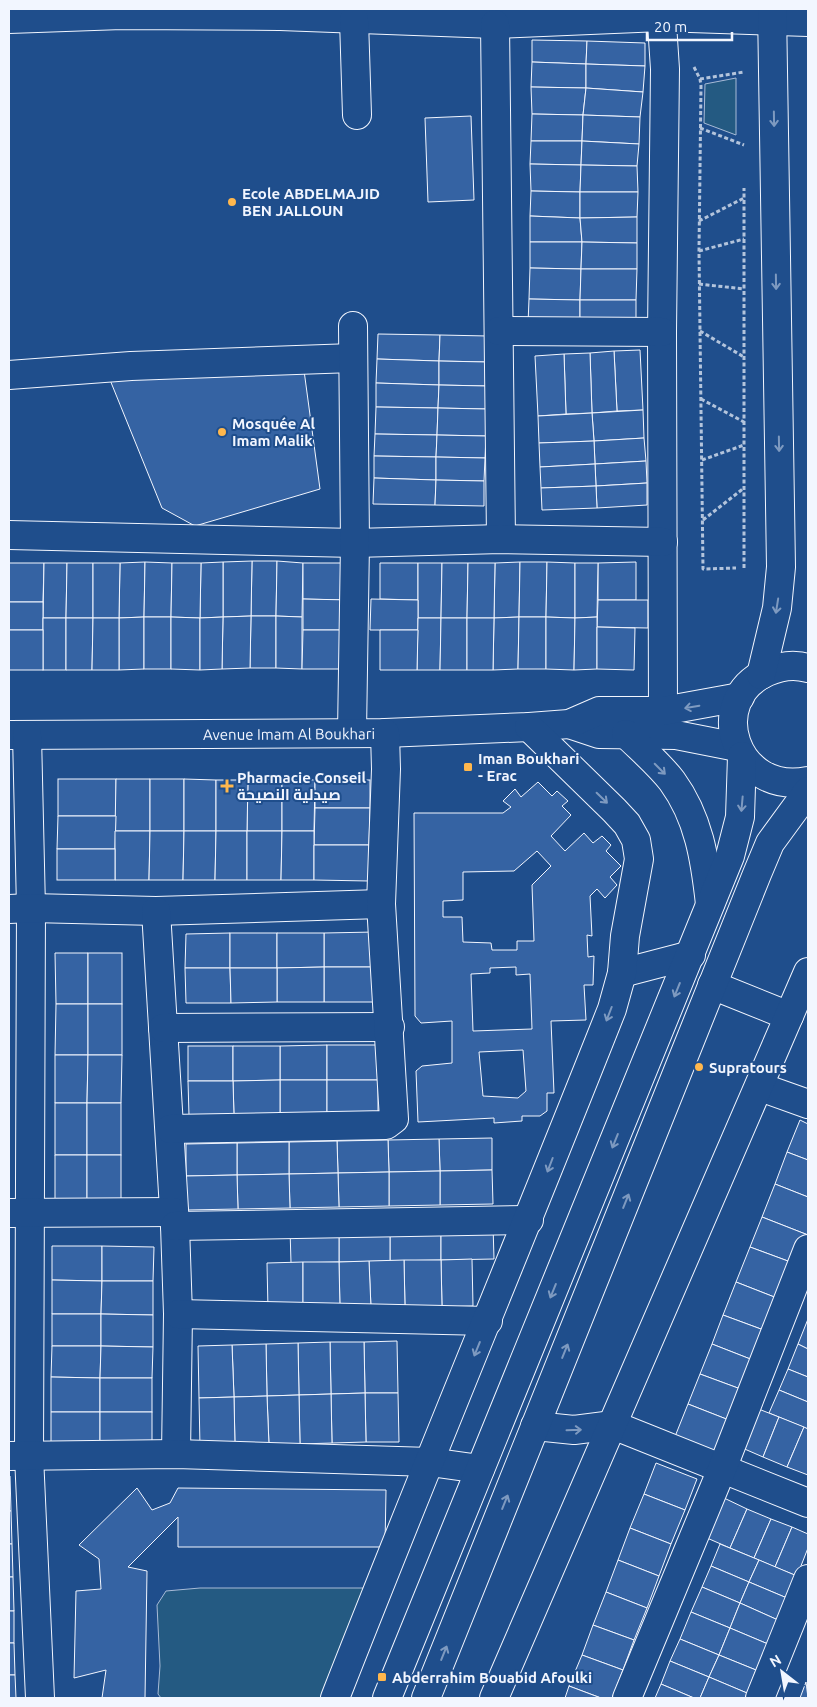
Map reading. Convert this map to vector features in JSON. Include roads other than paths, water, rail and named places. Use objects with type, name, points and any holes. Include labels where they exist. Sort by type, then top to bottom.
[{"type":"street","points":[[9,19],[122,12],[280,12],[354,20],[495,24],[661,13],[772,15],[808,22]]},
{"type":"street","points":[[661,13],[665,69],[662,332],[663,710]]},
{"type":"street","points":[[761,675],[777,608],[781,567],[772,15]]},
{"type":"street","points":[[354,20],[357,116]]},
{"type":"street","points":[[495,24],[501,539]]},
{"type":"street","points":[[352,732],[355,542],[353,326]]},
{"type":"street","points":[[499,331],[662,332]]},
{"type":"street","points":[[9,375],[131,366],[353,358]]},
{"type":"street","points":[[9,535],[355,542],[501,539],[663,542]]},
{"type":"street","points":[[387,1698],[691,955],[736,837],[742,797],[739,751],[733,727],[740,697],[749,684],[775,668],[790,666],[808,668]]},
{"type":"street","name":"Avenue Imam Al Boukhari","points":[[18,735],[385,732],[529,727],[569,724],[600,712],[663,710],[740,697]]},
{"type":"street","name":"Avenue Imam Al Boukhari","points":[[569,724],[600,734],[684,736],[739,751]]},
{"type":"street","points":[[335,1698],[529,1220],[612,1008],[622,974],[625,936],[639,859],[636,840],[628,824],[529,727]]},
{"type":"street","points":[[170,1129],[389,1123],[395,1116],[381,904],[386,769],[385,732]]},
{"type":"street","points":[[626,734],[671,780],[685,801],[696,823],[702,847],[710,907]]},
{"type":"street","points":[[18,735],[20,909],[19,1456],[40,1698]]},
{"type":"street","points":[[739,751],[752,768],[765,777],[794,784],[808,781]]},
{"type":"street","points":[[426,1698],[770,843],[808,791]]},
{"type":"street","points":[[20,909],[156,911],[381,904]]},
{"type":"street","points":[[156,911],[175,1219],[178,1314],[176,1454]]},
{"type":"street","points":[[622,974],[691,955]]},
{"type":"street","points":[[494,1698],[760,1087],[808,972]]},
{"type":"street","points":[[712,985],[790,1016]]},
{"type":"street","points":[[163,1028],[390,1027]]},
{"type":"street","points":[[760,1087],[808,1104]]},
{"type":"street","points":[[19,1213],[175,1219],[529,1220]]},
{"type":"street","points":[[626,1698],[722,1469],[808,1249]]},
{"type":"street","points":[[178,1314],[488,1321]]},
{"type":"street","points":[[535,1426],[574,1430],[613,1424],[808,1503]]},
{"type":"street","points":[[19,1456],[176,1454],[430,1462],[480,1469]]},
{"type":"street","points":[[760,1698],[808,1579]]},
{"type":"place","name":"Ecole ABDELMAJID BEN JALLOUN","points":[[232,202]]},
{"type":"place","name":"Mosquée Al Imam Malik","points":[[222,432]]},
{"type":"place","name":"Iman Boukhari - Erac","points":[[468,767]]},
{"type":"place","name":"Pharmacie Conseil صيدلية النصيحة","points":[[227,786]]},
{"type":"place","name":"Supratours","points":[[699,1067]]},
{"type":"place","name":"Abderrahim Bouabid Afoulki","points":[[382,1677]]}]
